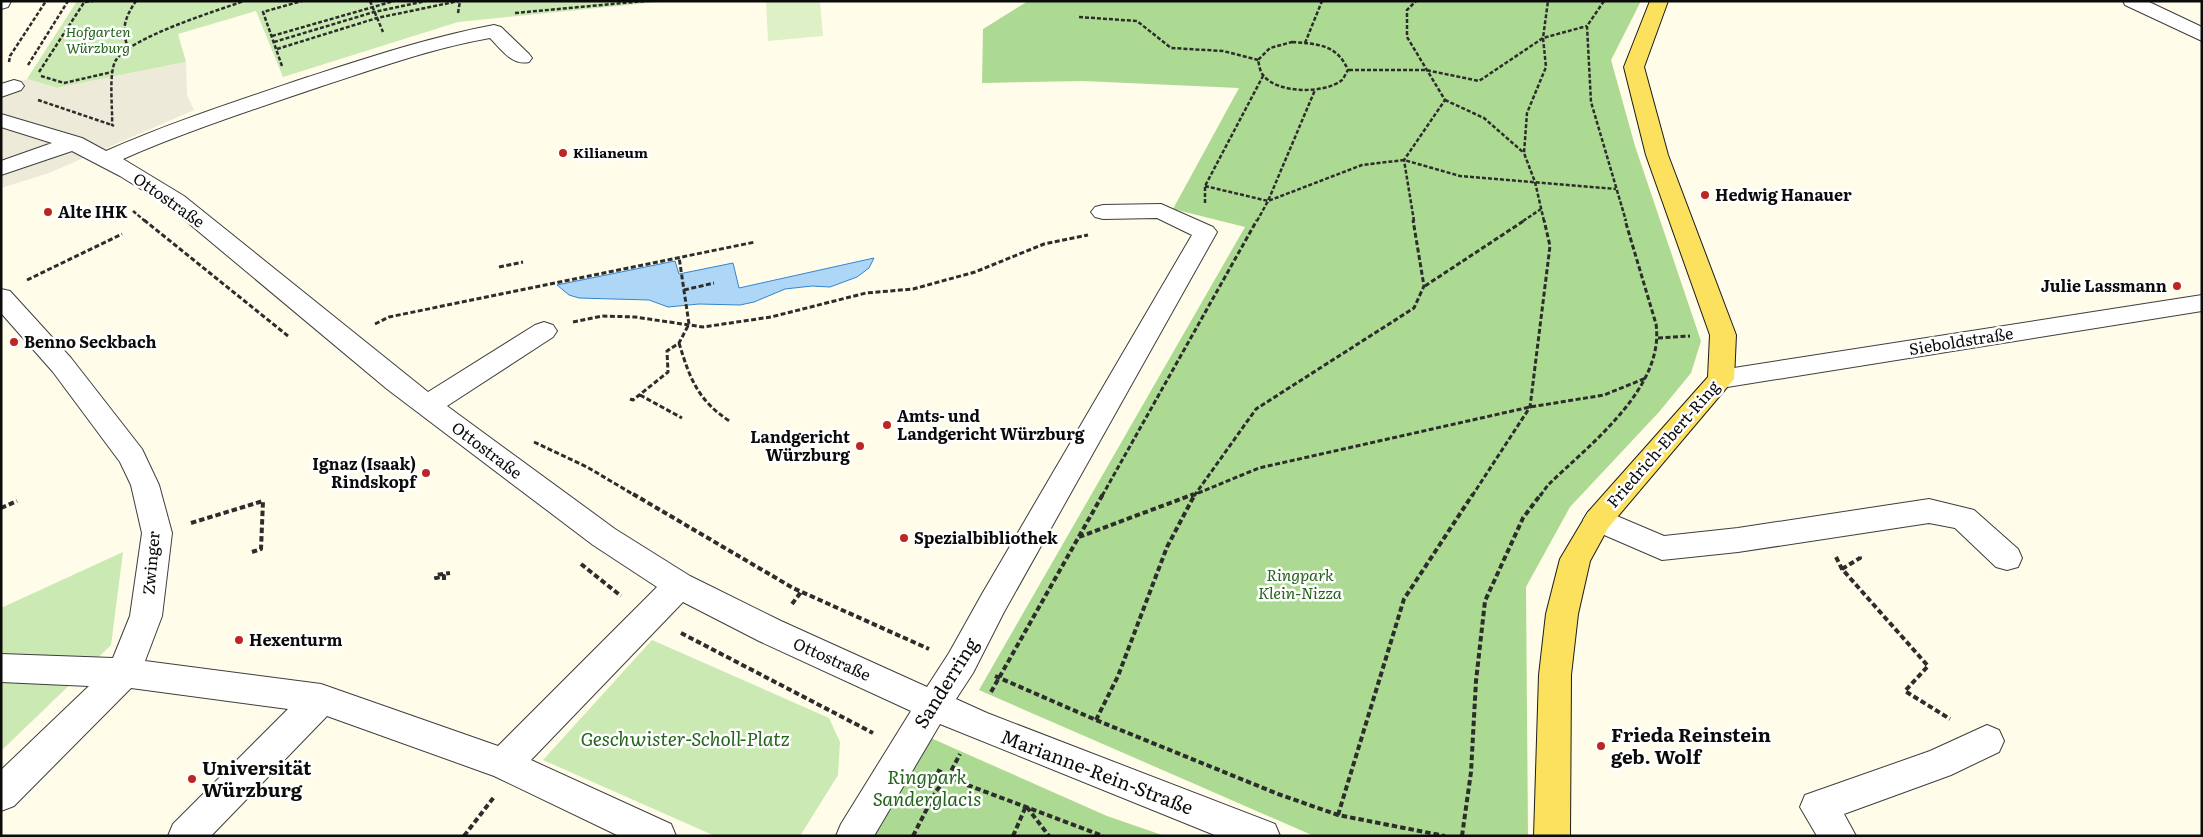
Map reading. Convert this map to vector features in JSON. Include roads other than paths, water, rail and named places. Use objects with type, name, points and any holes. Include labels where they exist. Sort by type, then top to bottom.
[{"type":"main road","name":"Friedrich-Ebert-Ring","points":[[1552,836],[1554,675],[1562,614],[1575,559],[1598,520],[1721,379],[1723,335],[1657,155],[1634,67],[1660,1]]},
{"type":"street","points":[[2132,1],[2202,35]]},
{"type":"street","points":[[105,159],[205,118],[350,70],[465,35],[494,31],[522,58]]},
{"type":"street","name":"Ottostraße","points":[[1,120],[74,143],[176,201],[272,281],[427,405],[604,537],[679,585],[770,631],[933,705]]},
{"type":"street","points":[[1,130],[28,129]]},
{"type":"street","points":[[1,168],[74,143]]},
{"type":"street","name":"Sanderring","points":[[854,836],[904,751],[962,663],[992,603],[1206,232],[1161,211],[1097,223]]},
{"type":"street","name":"Zwinger","points":[[1,794],[124,673],[146,616],[157,533],[145,484],[132,457],[62,365],[10,290]]},
{"type":"street","name":"Sieboldstraße","points":[[1721,379],[2202,303]]},
{"type":"street","points":[[427,405],[544,331]]},
{"type":"street","points":[[1598,520],[1662,548],[1738,540],[1929,512],[1964,518],[2007,558]]},
{"type":"street","points":[[504,764],[679,585]]},
{"type":"street","points":[[1,668],[124,673],[321,699],[504,764],[658,836]]},
{"type":"street","points":[[186,836],[321,699]]},
{"type":"street","name":"Marianne-Rein-Straße","points":[[933,705],[975,724],[1262,836]]},
{"type":"street","points":[[1838,836],[1818,807],[1939,764],[1987,741]]},
{"type":"water","points":[[874,258],[869,268],[857,277],[830,287],[812,286],[785,289],[754,302],[740,305],[699,304],[668,307],[649,300],[579,298],[569,295],[557,285],[675,261],[679,274],[733,263],[739,288]]},
{"type":"place","name":"Kilianeum","points":[[563,153]]},
{"type":"place","name":"Hedwig Hanauer","points":[[1705,195]]},
{"type":"place","name":"Alte IHK","points":[[48,212]]},
{"type":"place","name":"Julie Lassmann","points":[[2177,286]]},
{"type":"place","name":"Benno Seckbach","points":[[14,342]]},
{"type":"place","name":"Amts- und Landgericht Würzburg","points":[[887,425]]},
{"type":"place","name":"Landgericht Würzburg","points":[[860,446]]},
{"type":"place","name":"Ignaz (Isaak) Rindskopf","points":[[426,473]]},
{"type":"place","name":"Spezialbibliothek","points":[[904,538]]},
{"type":"place","name":"Hexenturm","points":[[239,640]]},
{"type":"place","name":"Frieda Reinstein geb. Wolf","points":[[1601,746]]},
{"type":"place","name":"Universität Würzburg","points":[[192,779]]},
{"type":"park label","name":"Hofgarten Würzburg","points":[[98,40]]},
{"type":"park label","name":"Ringpark Klein-Nizza","points":[[1300,584]]},
{"type":"park label","name":"Geschwister-Scholl-Platz","points":[[685,739]]},
{"type":"park label","name":"Ringpark Sanderglacis","points":[[927,788]]}]
